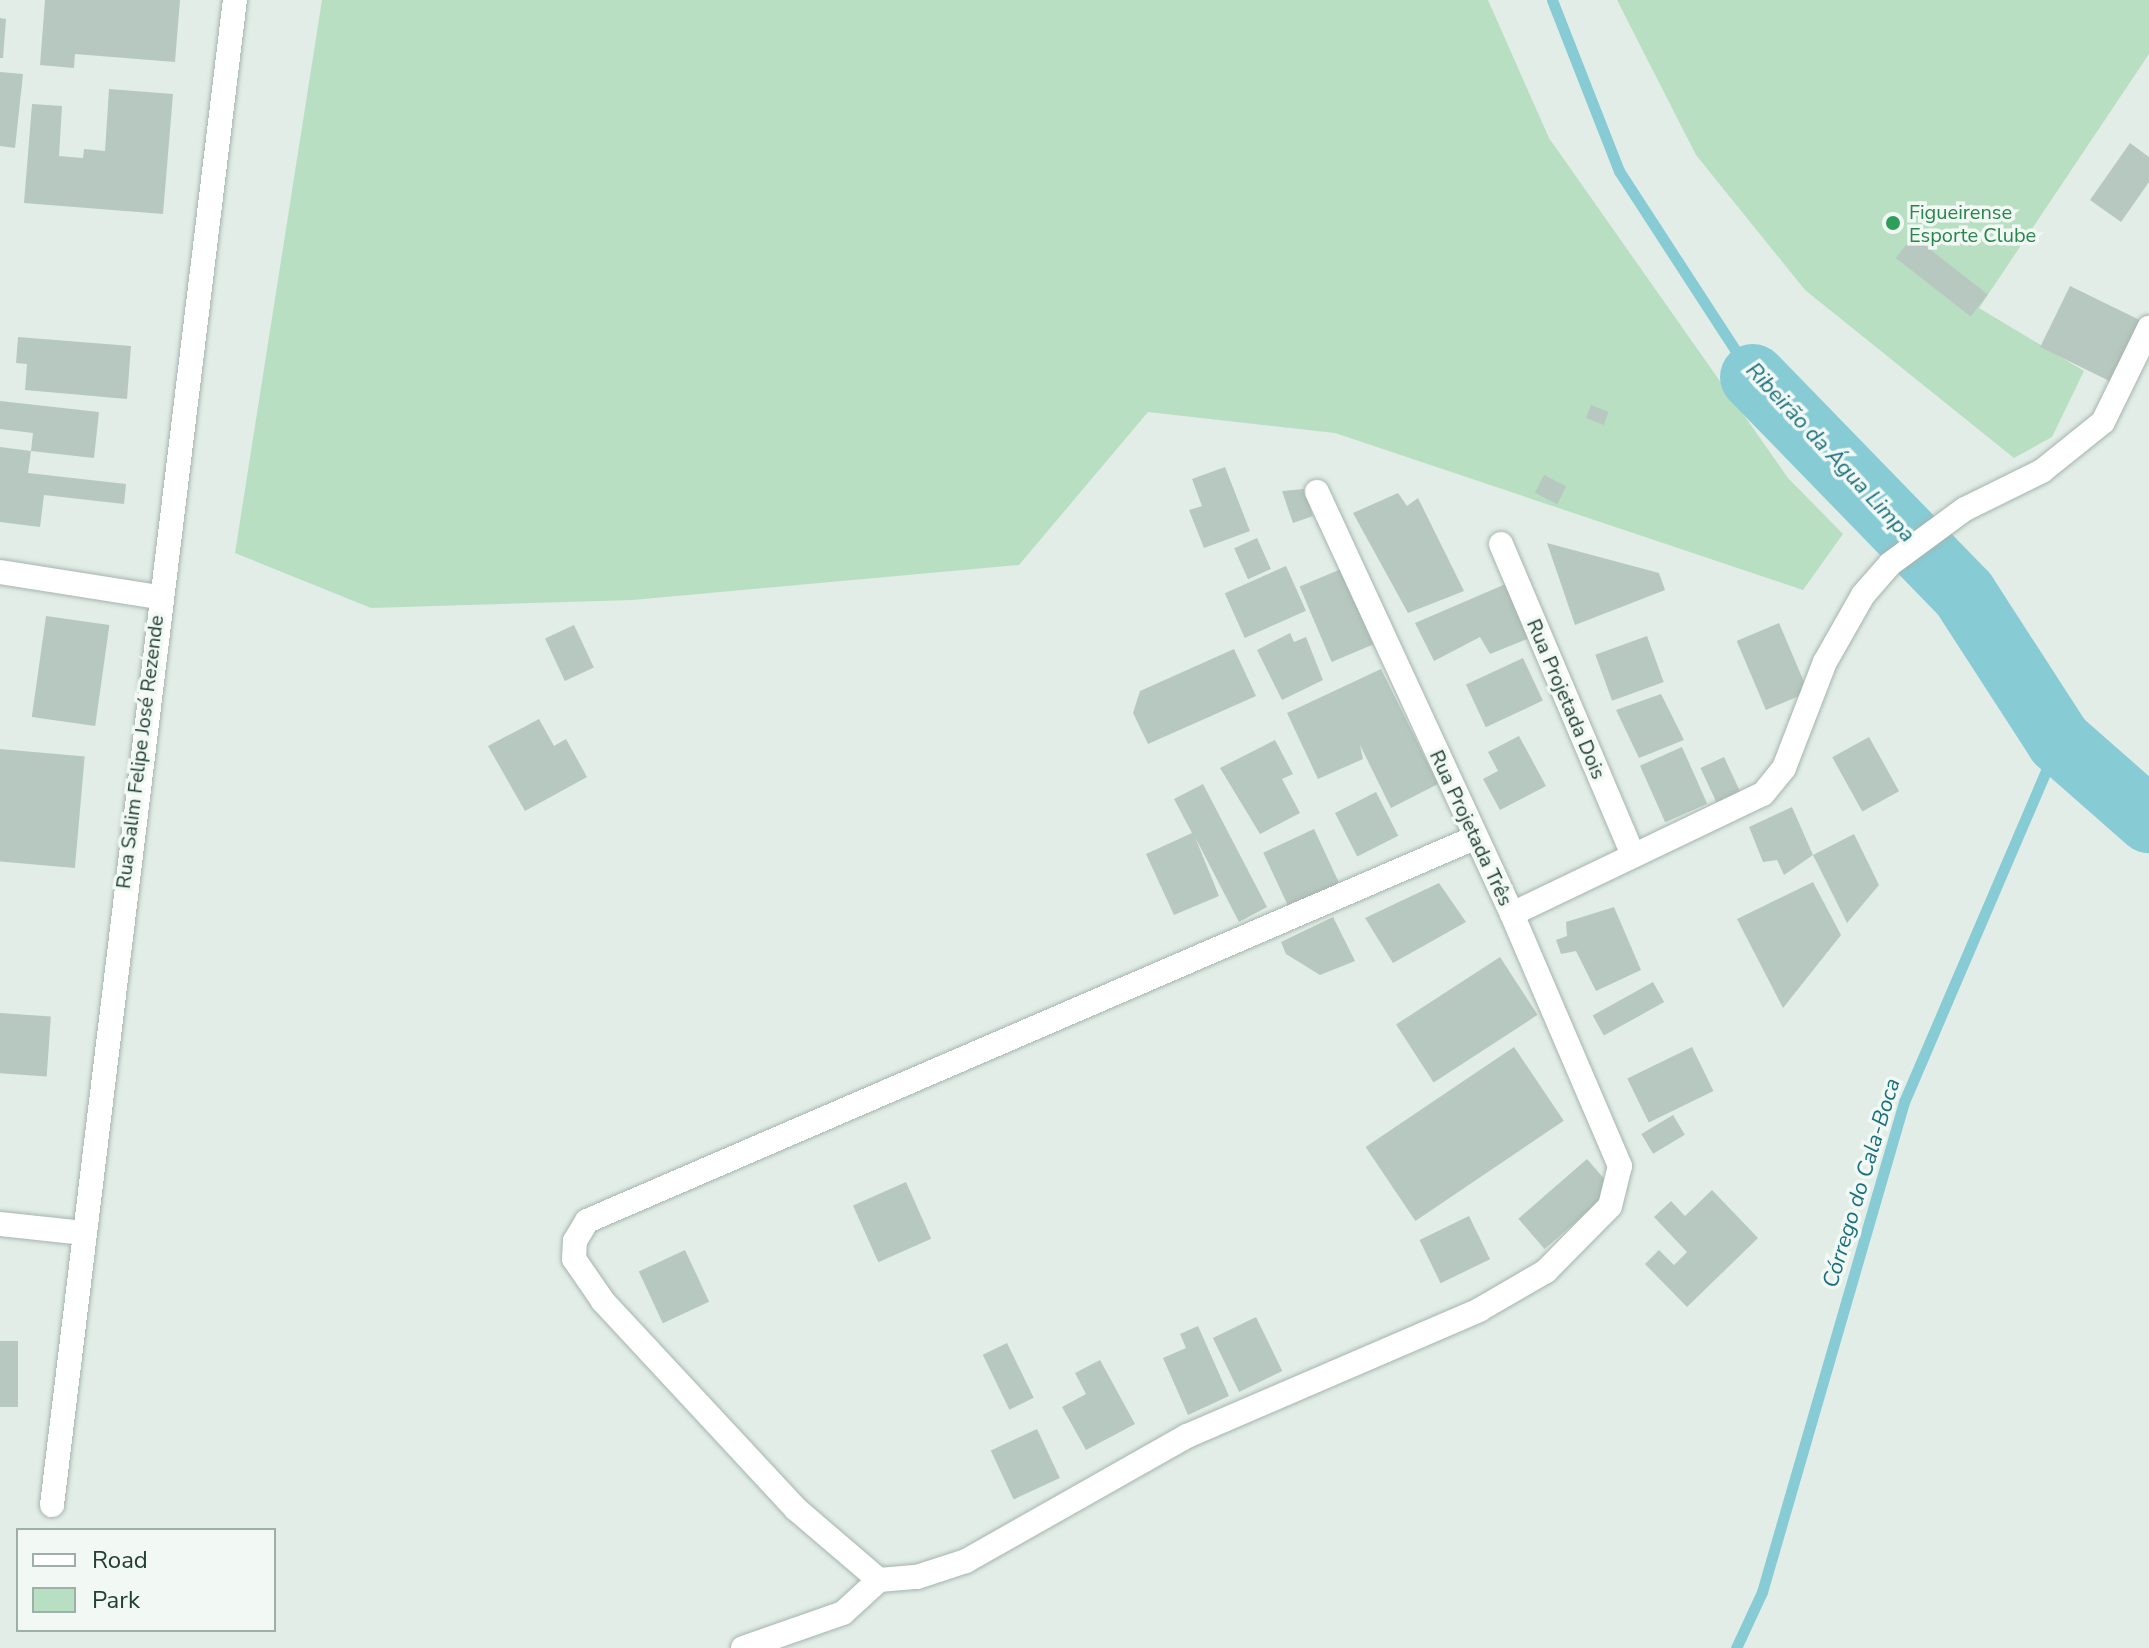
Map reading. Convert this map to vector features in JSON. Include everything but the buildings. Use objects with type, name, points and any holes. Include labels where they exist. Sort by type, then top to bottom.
[{"type":"street","name":"Rua Salim Felipe José Rezende","points":[[52,1505],[158,597],[235,0]]},
{"type":"street","points":[[1512,914],[1632,853],[1763,794],[1784,768],[1846,622],[1890,564],[1965,509],[2042,471],[2103,422],[2149,328]]},
{"type":"street","name":"Rua Projetada Três","points":[[879,1580],[917,1577],[966,1561],[1187,1436],[1519,1289],[1595,1225],[1610,1206],[1620,1166],[1512,914],[1474,838],[1317,492]]},
{"type":"street","name":"Rua Projetada Dois","points":[[1501,544],[1632,853]]},
{"type":"street","points":[[0,572],[158,597]]},
{"type":"street","points":[[743,1648],[843,1613],[879,1580],[796,1509],[603,1301],[574,1259],[575,1241],[587,1221],[1474,838]]},
{"type":"street","points":[[0,1224],[84,1233]]},
{"type":"green space","points":[[322,0],[1488,0],[1549,138],[1788,478],[1843,534],[1803,590],[1335,433],[1148,412],[1019,565],[633,600],[371,608],[235,553]]},
{"type":"green space","name":"Figueirense Esporte Clube","points":[[1617,0],[2149,0],[2149,54],[1979,308],[2084,371],[2052,437],[2014,458],[1805,290],[1696,155]]},
{"type":"waterway","name":"Ribeirão da Água Limpa","points":[[1552,0],[1619,171],[1753,377]]},
{"type":"waterway","name":"Ribeirão da Água Limpa","points":[[1753,377],[1964,594],[2059,741],[2149,820]]},
{"type":"waterway","name":"Córrego do Cala-Boca","points":[[1736,1648],[1762,1592],[1904,1102],[2059,741]]},
{"type":"place","name":"Figueirense Esporte Clube","points":[[1893,223]]}]
